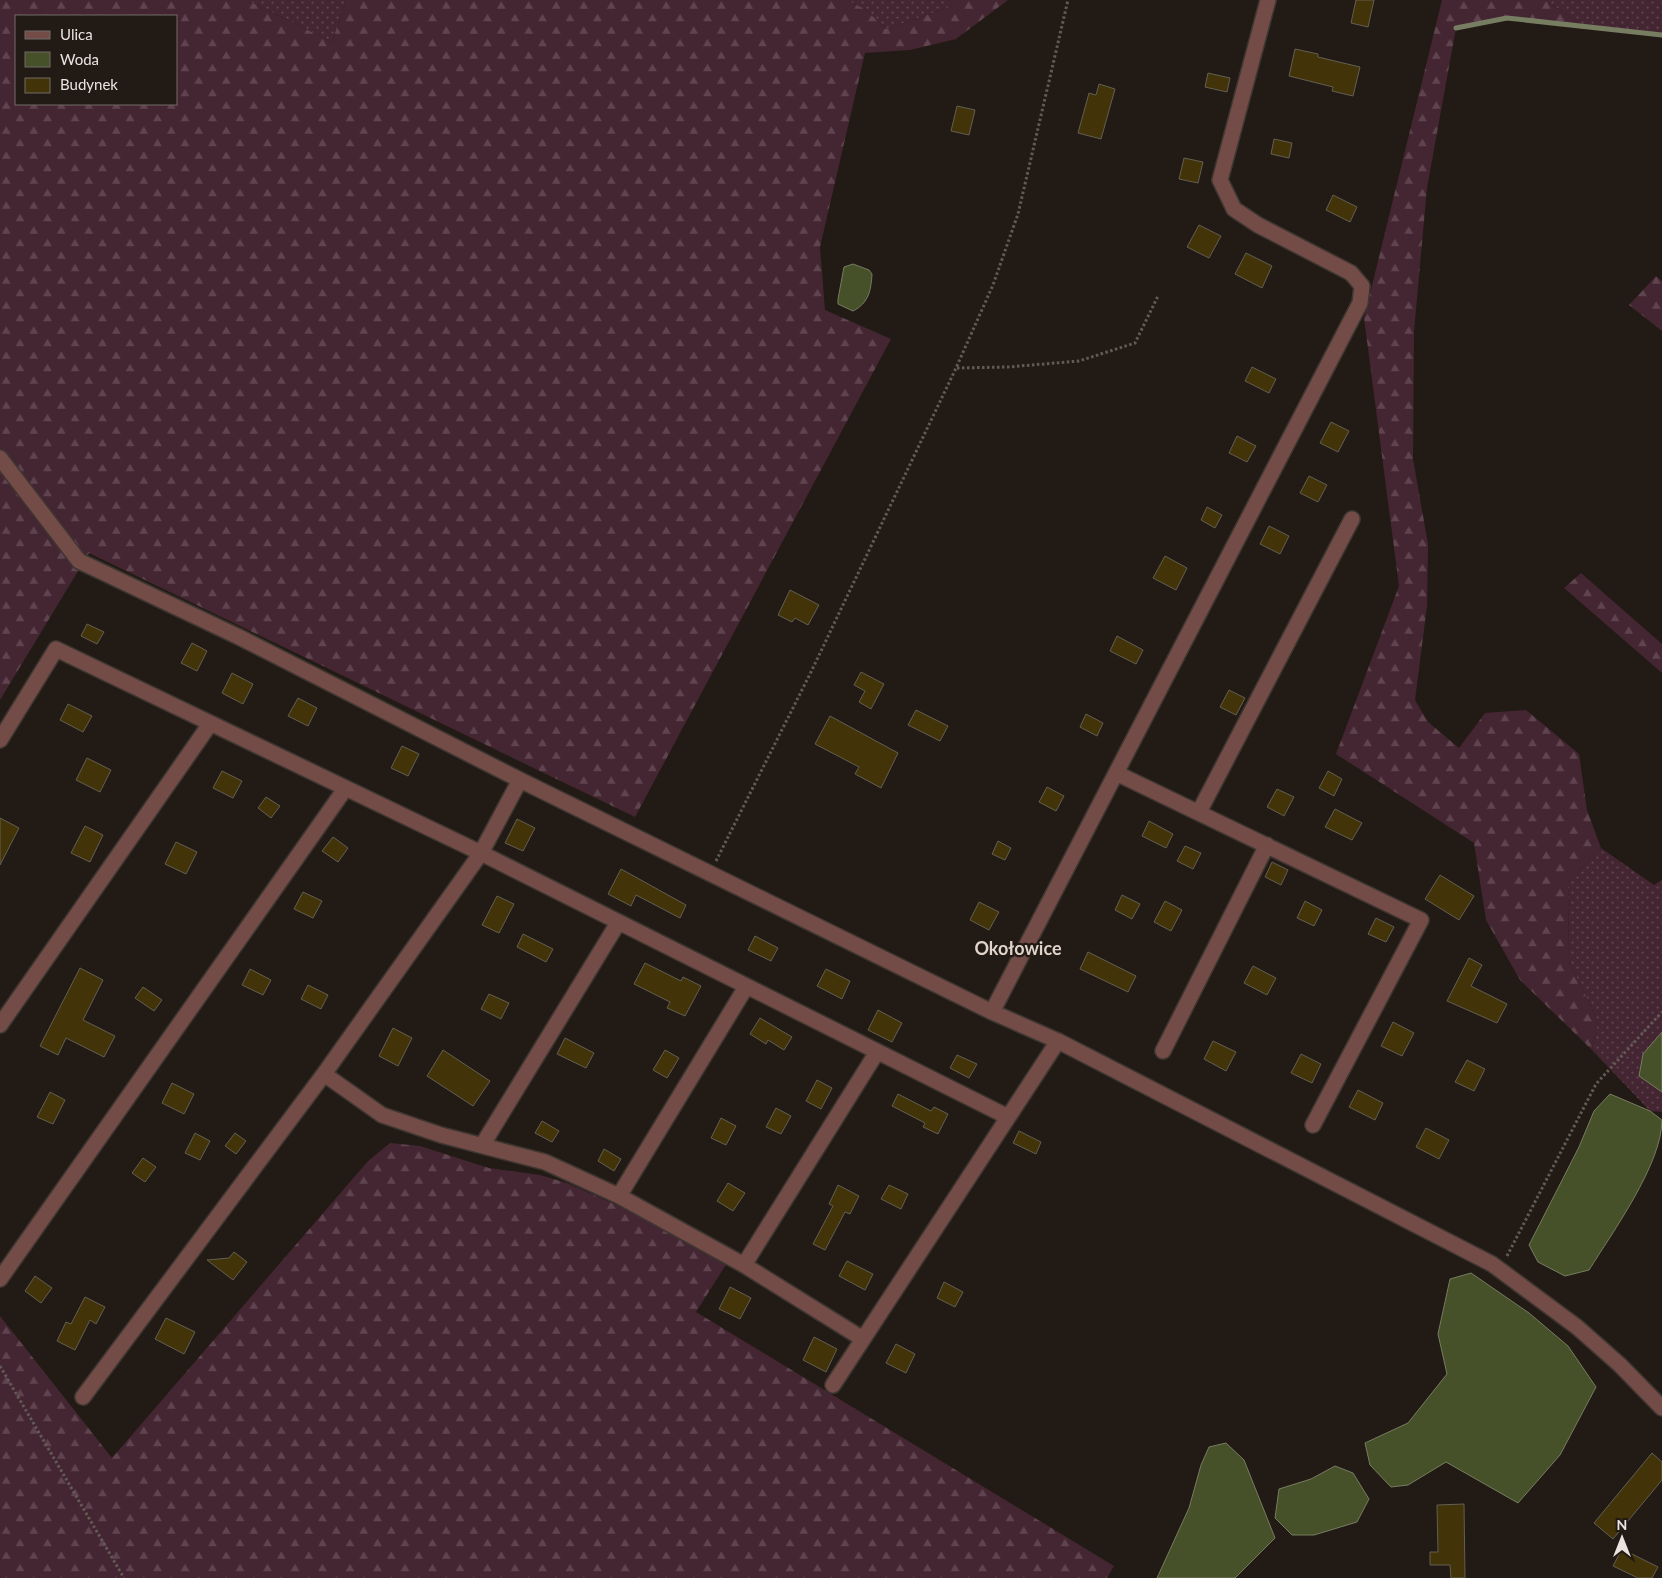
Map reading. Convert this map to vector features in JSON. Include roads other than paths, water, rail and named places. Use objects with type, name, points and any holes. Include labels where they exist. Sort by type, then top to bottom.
[{"type":"street","points":[[992,1012],[1360,303],[1362,286],[1351,274],[1258,225],[1234,209],[1220,180],[1268,0]]},
{"type":"street","points":[[0,458],[79,561],[239,637],[520,780],[992,1012],[1058,1041],[1500,1269],[1577,1327],[1620,1365],[1662,1408]]},
{"type":"street","points":[[1199,812],[1352,519]]},
{"type":"street","points":[[0,740],[56,649],[481,853],[1008,1117]]},
{"type":"street","points":[[0,1025],[210,724]]},
{"type":"street","points":[[1116,773],[1420,920],[1313,1125]]},
{"type":"street","points":[[83,1397],[324,1074],[481,853],[520,780]]},
{"type":"street","points":[[0,1279],[345,789]]},
{"type":"street","points":[[1163,1051],[1267,845]]},
{"type":"street","points":[[483,1144],[618,923]]},
{"type":"street","points":[[619,1196],[746,987]]},
{"type":"street","points":[[834,1385],[1058,1041]]},
{"type":"street","points":[[744,1265],[876,1052]]},
{"type":"street","points":[[324,1074],[382,1115],[441,1135],[483,1144],[545,1162],[619,1196],[744,1265],[863,1339]]},
{"type":"water","points":[[853,264],[869,270],[872,274],[866,300],[853,311],[838,304],[838,299],[844,267]]},
{"type":"water","points":[[1662,1032],[1662,1092],[1639,1076],[1643,1054]]},
{"type":"water","points":[[1610,1094],[1650,1111],[1662,1120],[1660,1138],[1654,1157],[1634,1198],[1589,1270],[1565,1276],[1538,1262],[1529,1245],[1579,1147],[1594,1111]]},
{"type":"water","points":[[1471,1273],[1529,1313],[1568,1346],[1596,1387],[1560,1455],[1518,1503],[1446,1462],[1408,1485],[1391,1487],[1370,1465],[1365,1443],[1408,1423],[1447,1374],[1438,1334],[1450,1279]]},
{"type":"water","points":[[1226,1443],[1244,1460],[1275,1538],[1235,1578],[1157,1578],[1189,1508],[1201,1465],[1209,1447]]},
{"type":"water","points":[[1335,1466],[1353,1473],[1369,1499],[1357,1522],[1314,1535],[1292,1535],[1275,1518],[1279,1489],[1311,1479]]},
{"type":"waterway","points":[[1456,28],[1507,18],[1662,35]]},
{"type":"district","name":"Okołowice","points":[[1018,948]]}]
